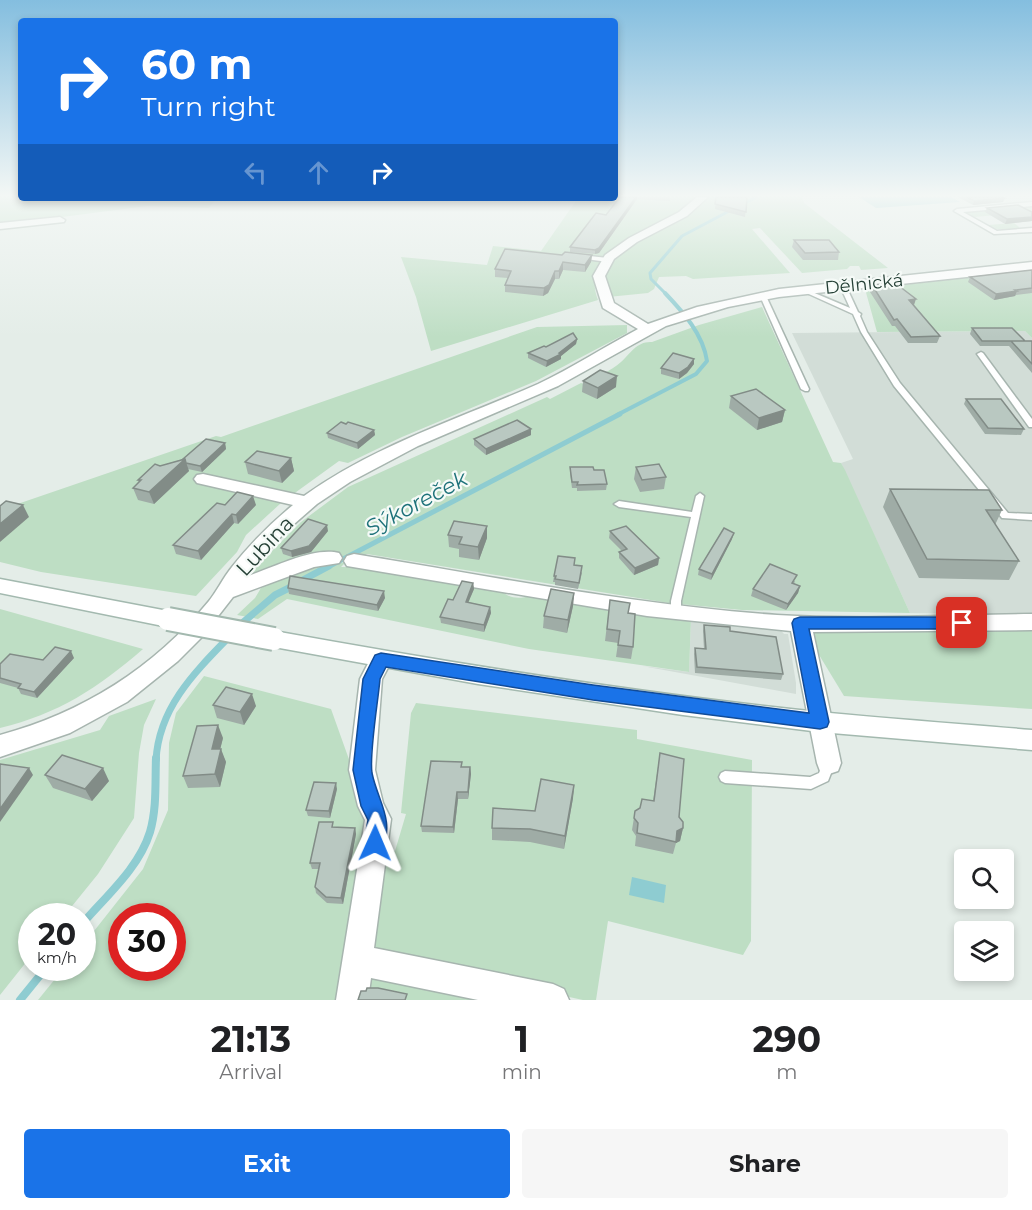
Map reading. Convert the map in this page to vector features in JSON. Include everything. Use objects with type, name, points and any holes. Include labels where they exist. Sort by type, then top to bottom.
[{"type":"street","points":[[627,244],[608,260],[599,276],[606,302],[615,311],[648,330]]},
{"type":"street","name":"Dělnická","points":[[648,330],[691,313],[763,296],[1032,266]]},
{"type":"street","name":"Lubina","points":[[0,746],[58,727],[121,694],[179,648],[216,607],[240,569],[258,548],[308,503],[369,463],[549,384],[648,330]]},
{"type":"street","points":[[203,479],[308,503]]},
{"type":"street","points":[[226,592],[310,561],[332,558]]},
{"type":"street","points":[[354,561],[676,612],[747,620],[800,623],[1032,622]]},
{"type":"street","points":[[0,586],[381,660],[593,693],[820,722],[1032,740]]},
{"type":"street","points":[[800,623],[829,762]]},
{"type":"street","points":[[352,1000],[378,819],[371,806],[362,770],[371,679],[381,660]]},
{"type":"street","points":[[357,960],[553,1000]]},
{"type":"lane","points":[[569,256],[608,260]]},
{"type":"lane","points":[[843,286],[858,314],[864,332],[897,384],[1005,516],[1032,517]]},
{"type":"lane","points":[[803,290],[858,314]]},
{"type":"lane","points":[[763,296],[805,389]]},
{"type":"lane","points":[[981,354],[1032,425]]},
{"type":"lane","points":[[676,612],[676,601],[700,496]]},
{"type":"lane","points":[[619,504],[695,515]]},
{"type":"lane","points":[[725,777],[812,783],[824,777],[829,762]]},
{"type":"shaded area","points":[[1025,331],[1032,338],[1032,615],[910,613],[841,463],[853,459],[792,333]]},
{"type":"shaded area","points":[[691,619],[777,626],[784,634],[788,634],[796,694],[642,666],[689,672]]},
{"type":"green space","points":[[546,244],[620,244],[607,255],[598,268],[595,283],[598,300],[431,351],[416,297],[401,257],[487,265],[493,246],[541,251]]},
{"type":"green space","points":[[630,244],[765,244],[790,273],[693,279],[686,276],[659,277],[654,289],[648,293],[608,297],[605,274],[608,265]]},
{"type":"green space","points":[[775,244],[857,244],[888,268],[861,270],[859,266],[850,266],[847,269],[802,273]]},
{"type":"green space","points":[[1032,271],[1032,338],[1025,331],[877,332],[865,289]]},
{"type":"green space","points":[[762,307],[833,462],[841,463],[845,470],[910,613],[742,610],[669,603],[367,554],[358,559],[323,554],[256,574],[251,572],[301,522],[348,487],[547,397],[550,399],[581,383],[584,384],[617,365],[642,343],[652,342],[699,325]]},
{"type":"green space","points":[[627,325],[627,333],[536,381],[402,437],[348,463],[339,461],[281,503],[246,535],[237,552],[196,596],[41,572],[0,562],[0,510],[216,436],[221,437],[537,327]]},
{"type":"green space","points":[[330,560],[345,563],[341,567],[359,567],[502,591],[515,598],[530,596],[691,619],[689,672],[529,649],[287,599],[258,619],[237,615],[255,598],[261,588],[306,566]]},
{"type":"green space","points":[[0,609],[143,649],[110,676],[76,698],[40,715],[0,728]]},
{"type":"green space","points":[[818,626],[1032,627],[1032,709],[844,696],[810,640]]},
{"type":"green space","points":[[204,676],[331,709],[356,779],[360,811],[371,830],[346,1000],[38,1000],[53,981],[96,981],[96,929],[108,913],[108,981],[186,981],[186,903],[116,903],[143,869],[168,810],[169,743],[176,713]]},
{"type":"green space","points":[[156,699],[144,725],[139,753],[134,818],[98,874],[75,903],[18,903],[18,972],[0,995],[0,760],[100,730],[109,716]]},
{"type":"green space","points":[[416,703],[637,730],[637,739],[752,760],[751,941],[743,955],[608,921],[596,1000],[583,1000],[376,955],[371,939],[382,845],[395,851],[406,814],[401,813],[411,713]]},
{"type":"green space","points":[[364,973],[499,1000],[360,1000]]},
{"type":"water","points":[[632,877],[666,885],[664,903],[629,895]]},
{"type":"building","points":[[573,244],[602,244],[595,250],[570,247]]},
{"type":"building","points":[[797,244],[832,244],[839,252],[805,253]]},
{"type":"building","points":[[505,249],[562,255],[565,252],[592,255],[585,265],[563,262],[559,271],[555,271],[549,285],[544,288],[505,285],[511,271],[495,269]]},
{"type":"building","points":[[1032,270],[1032,288],[996,294],[970,277]]},
{"type":"building","points":[[895,283],[916,299],[909,300],[940,336],[911,337],[897,319],[894,320],[872,285]]},
{"type":"building","points":[[972,328],[1012,328],[1025,341],[1032,341],[1032,364],[1011,341],[982,341]]},
{"type":"building","points":[[573,333],[577,339],[559,353],[561,354],[547,361],[528,353],[546,347]]},
{"type":"building","points":[[673,353],[694,359],[679,373],[661,368]]},
{"type":"building","points":[[600,370],[617,376],[598,388],[583,381]]},
{"type":"building","points":[[756,389],[785,410],[759,418],[731,396]]},
{"type":"building","points":[[966,399],[1001,399],[1024,429],[988,428]]},
{"type":"building","points":[[517,420],[531,429],[486,449],[474,439]]},
{"type":"building","points":[[341,422],[374,430],[357,443],[327,433]]},
{"type":"building","points":[[206,439],[225,443],[200,466],[186,463],[183,459]]},
{"type":"building","points":[[257,451],[291,458],[279,471],[245,462]]},
{"type":"building","points":[[185,459],[149,492],[133,488],[155,464],[160,466]]},
{"type":"building","points":[[659,464],[666,477],[642,480],[636,467]]},
{"type":"building","points":[[570,467],[593,467],[594,470],[604,470],[607,484],[577,485],[578,482],[572,482]]},
{"type":"building","points":[[890,489],[989,490],[1002,510],[986,510],[1019,561],[927,559]]},
{"type":"building","points":[[237,492],[253,496],[236,515],[232,514],[198,551],[173,545],[217,503],[225,505]]},
{"type":"building","points":[[6,501],[23,505],[0,524],[0,506]]},
{"type":"building","points":[[308,519],[327,525],[309,546],[291,551],[281,548]]},
{"type":"building","points":[[454,521],[487,526],[478,547],[459,544],[462,537],[448,535]]},
{"type":"building","points":[[626,526],[659,558],[635,568],[619,552],[627,549],[610,531]]},
{"type":"building","points":[[724,528],[734,533],[712,574],[699,569]]},
{"type":"building","points":[[558,556],[575,558],[574,565],[582,566],[579,583],[555,579]]},
{"type":"building","points":[[770,564],[797,575],[792,583],[800,586],[788,604],[753,589]]},
{"type":"building","points":[[290,576],[384,591],[377,605],[288,588]]},
{"type":"building","points":[[462,581],[473,583],[466,602],[490,607],[484,625],[440,617],[448,599],[453,600]]},
{"type":"building","points":[[551,589],[574,593],[568,620],[544,616]]},
{"type":"building","points":[[610,600],[630,603],[628,613],[635,614],[633,647],[618,645],[620,631],[607,629]]},
{"type":"building","points":[[704,625],[730,627],[730,631],[776,637],[783,674],[697,667],[695,648],[706,649]]},
{"type":"building","points":[[55,647],[71,651],[34,692],[18,688],[21,684],[0,678],[0,664],[10,654],[43,660]]},
{"type":"building","points":[[226,687],[252,694],[240,712],[213,705]]},
{"type":"building","points":[[218,725],[212,749],[221,749],[215,774],[183,776],[197,726]]},
{"type":"building","points":[[660,753],[684,759],[679,817],[683,822],[683,828],[677,831],[676,842],[637,833],[638,823],[634,818],[642,799],[654,801]]},
{"type":"building","points":[[62,755],[103,768],[85,789],[45,775]]},
{"type":"building","points":[[431,761],[462,762],[461,767],[470,767],[468,792],[457,792],[453,827],[421,826]]},
{"type":"building","points":[[0,764],[29,768],[0,809]]},
{"type":"building","points":[[541,779],[574,785],[565,836],[530,829],[492,828],[493,808],[535,811]]},
{"type":"building","points":[[314,782],[336,783],[329,811],[306,810]]},
{"type":"building","points":[[319,822],[333,822],[332,827],[355,828],[341,898],[326,897],[315,887],[320,863],[310,863]]},
{"type":"building","points":[[367,988],[407,994],[405,1000],[358,1000],[361,991],[366,991]]},
{"type":"waterway","name":"Sýkoreček","points":[[665,293],[651,279],[650,273],[675,244]]},
{"type":"waterway","name":"Sýkoreček","points":[[617,415],[696,374],[707,361],[697,333],[665,293]]},
{"type":"waterway","name":"Sýkoreček","points":[[326,568],[620,414]]},
{"type":"waterway","name":"Sýkoreček","points":[[301,581],[329,566]]},
{"type":"waterway","name":"Sýkoreček","points":[[240,625],[275,595],[293,586]]},
{"type":"waterway","name":"Sýkoreček","points":[[156,760],[164,723],[172,707],[192,677],[230,636]]},
{"type":"waterway","name":"Sýkoreček","points":[[96,909],[130,870],[145,845],[154,814],[156,758]]},
{"type":"waterway","name":"Sýkoreček","points":[[20,1000],[35,981]]},
{"type":"route","points":[[375,843],[378,819],[371,806],[362,770],[371,679],[381,660],[593,693],[820,722],[811,668],[800,623],[962,623]]}]
